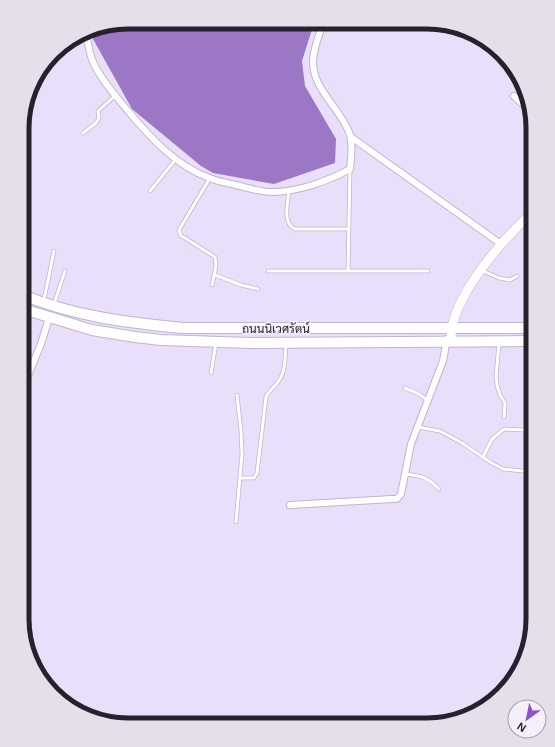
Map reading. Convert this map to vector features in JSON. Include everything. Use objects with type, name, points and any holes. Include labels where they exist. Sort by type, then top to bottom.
[{"type":"main road","name":"ถนนนิเวศรัตน์","points":[[29,297],[54,306],[122,321],[183,328],[526,328]]},
{"type":"main road","name":"ถนนนิเวศรัตน์","points":[[29,311],[92,330],[135,337],[217,342],[286,343],[526,341]]},
{"type":"street","points":[[87,38],[92,60],[142,129],[164,150],[198,173],[210,178],[265,192],[273,192],[289,190],[325,181],[350,169],[352,152],[351,137],[342,116],[323,92],[315,74],[313,61],[321,29]]},
{"type":"street","points":[[514,96],[523,104]]},
{"type":"street","points":[[351,137],[501,244]]},
{"type":"street","points":[[290,505],[397,498],[401,494],[411,444],[443,361],[449,342],[450,328],[461,302],[492,255],[526,219]]},
{"type":"street","points":[[29,373],[41,344],[48,318]]},
{"type":"lane","points":[[82,133],[96,123],[99,118],[98,110],[116,95]]},
{"type":"lane","points":[[150,191],[176,159]]},
{"type":"lane","points":[[348,271],[350,169]]},
{"type":"lane","points":[[210,178],[179,230],[181,236],[215,257],[215,274],[212,284]]},
{"type":"lane","points":[[289,190],[288,219],[292,228],[348,229]]},
{"type":"lane","points":[[44,302],[54,251]]},
{"type":"lane","points":[[268,271],[428,270]]},
{"type":"lane","points":[[481,270],[498,278],[510,280],[516,276]]},
{"type":"lane","points":[[54,306],[66,271]]},
{"type":"lane","points":[[215,274],[241,285],[258,289]]},
{"type":"lane","points":[[499,341],[496,376],[500,396],[505,403],[504,417]]},
{"type":"lane","points":[[211,373],[217,342]]},
{"type":"lane","points":[[241,478],[254,478],[257,473],[266,397],[282,377],[285,364],[286,343]]},
{"type":"lane","points":[[405,388],[427,400]]},
{"type":"lane","points":[[236,522],[241,478],[241,431],[237,395]]},
{"type":"lane","points":[[417,427],[440,432],[462,442],[483,458],[503,469],[526,471]]},
{"type":"lane","points":[[483,458],[492,439],[504,429],[524,430],[526,432]]},
{"type":"lane","points":[[405,474],[423,476],[439,489]]},
{"type":"shaded area","points":[[128,29],[312,29],[302,61],[305,86],[336,139],[335,163],[274,184],[213,173],[201,166],[132,109],[93,36],[103,32]]}]
